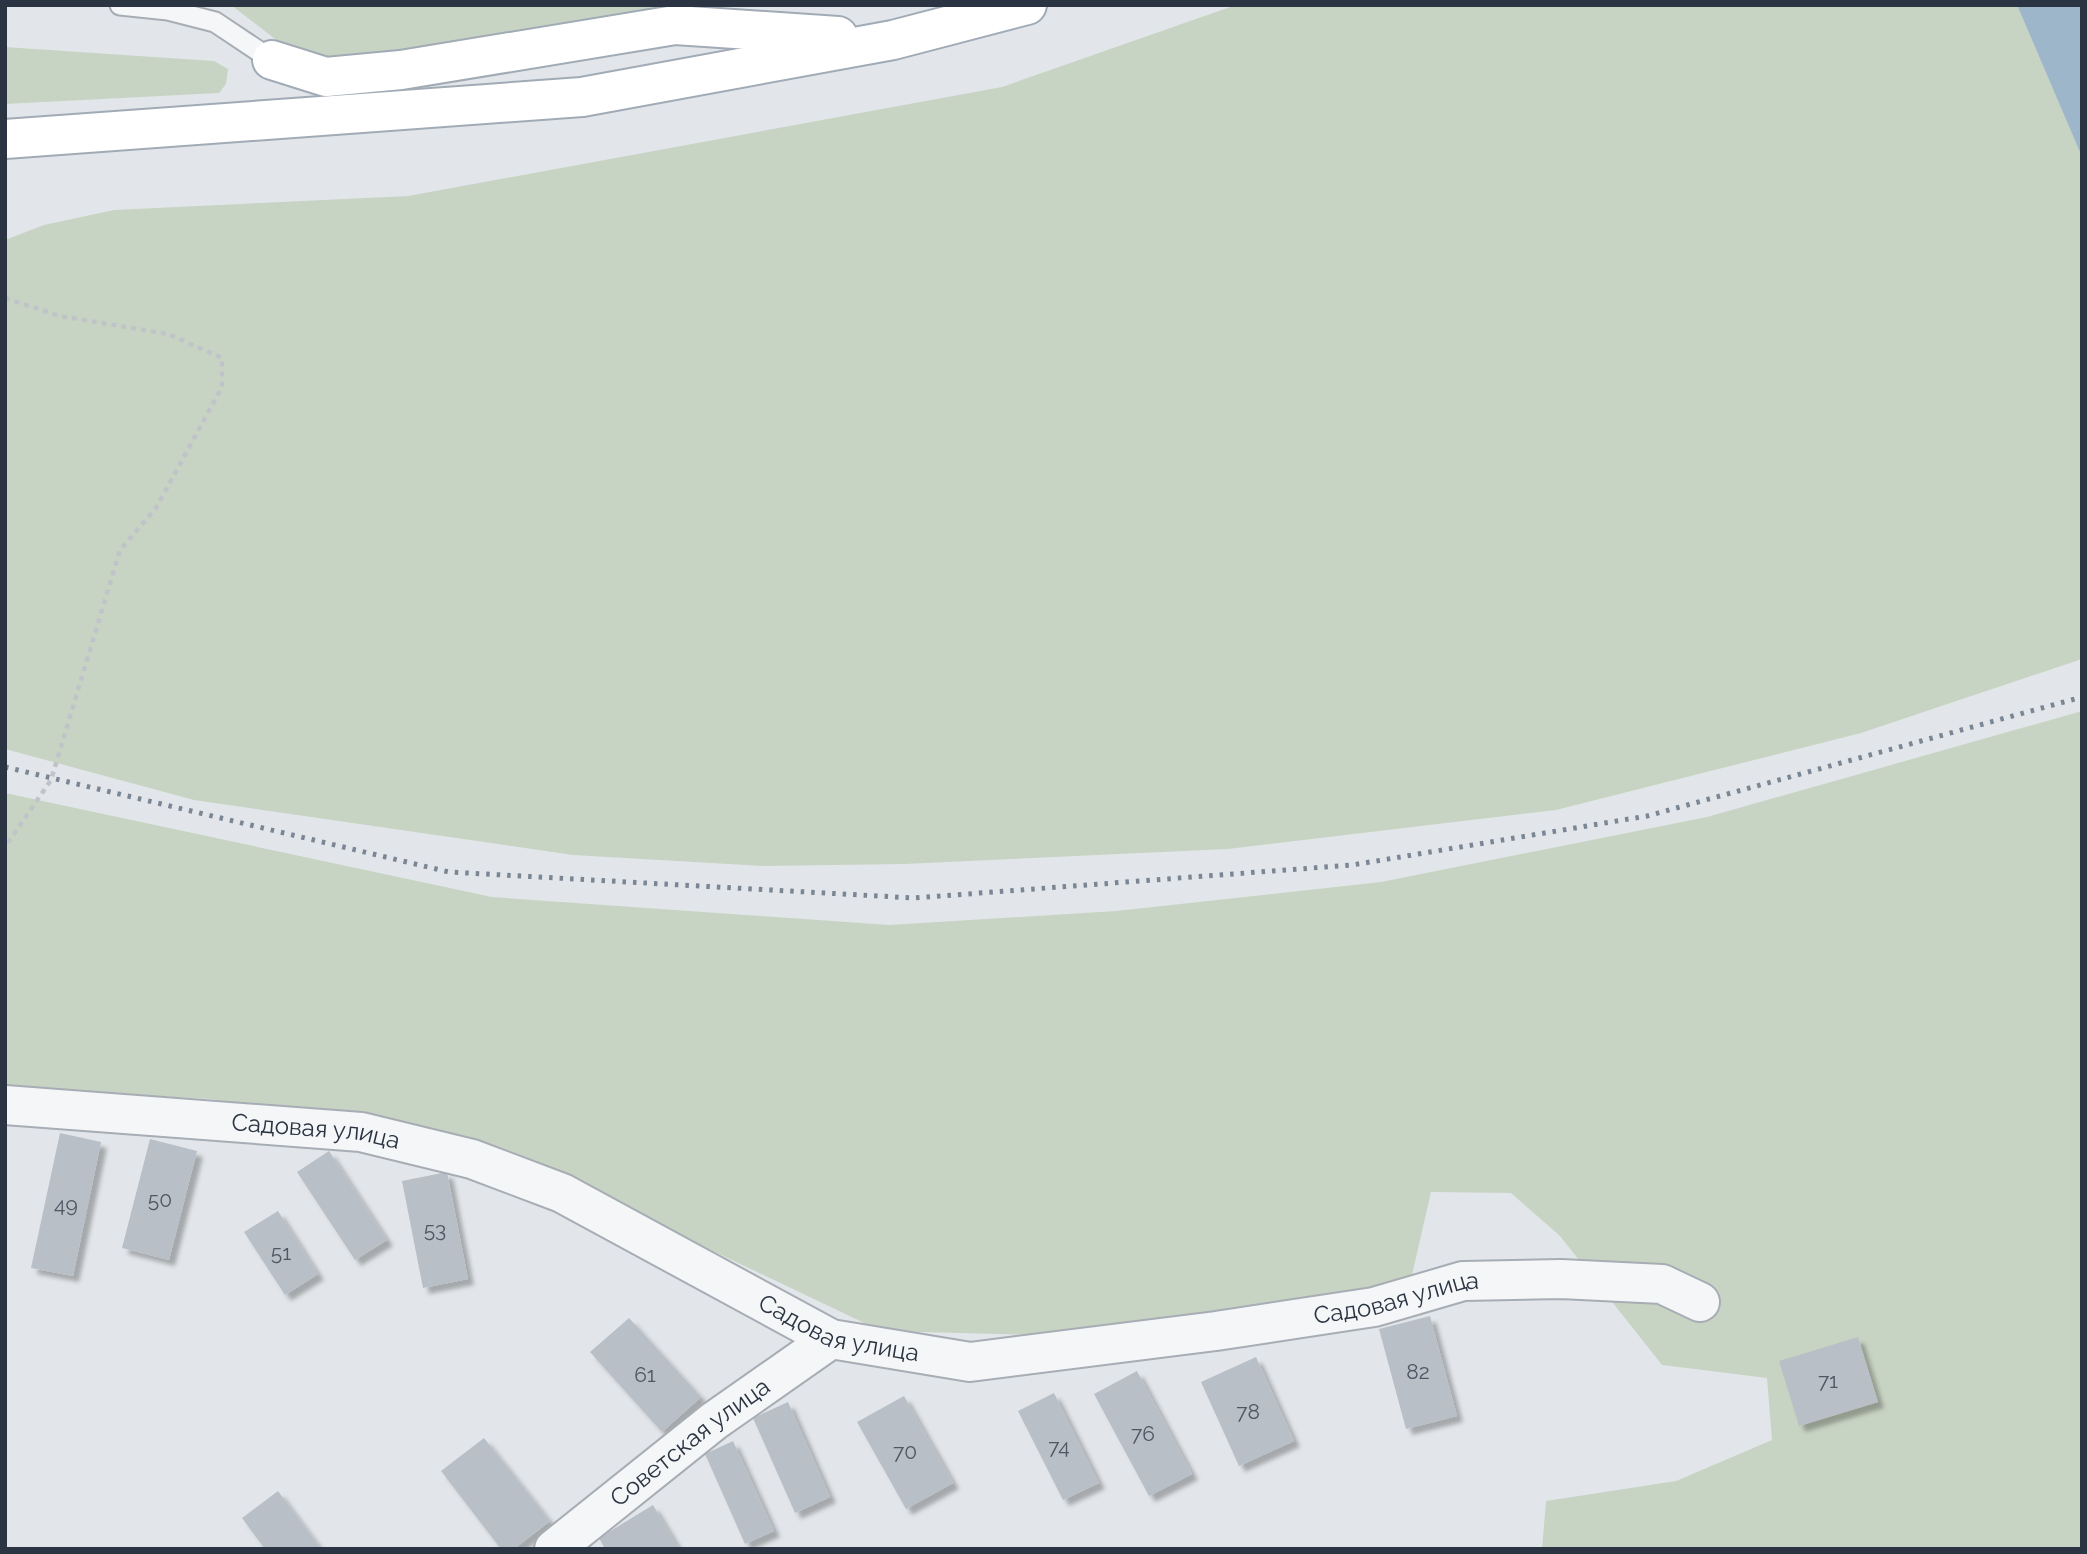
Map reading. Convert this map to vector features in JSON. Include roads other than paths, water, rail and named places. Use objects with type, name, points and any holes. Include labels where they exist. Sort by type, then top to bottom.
[{"type":"main road","points":[[5,139],[582,97],[892,40],[1027,5]]},
{"type":"main road","points":[[272,60],[326,77],[401,70],[675,25],[892,40]]},
{"type":"street","name":"Садовая улица","points":[[5,1105],[361,1132],[472,1159],[562,1193],[831,1339],[970,1362],[1216,1331],[1374,1307],[1463,1281],[1561,1279],[1662,1284],[1700,1302]]},
{"type":"street","name":"Советская улица","points":[[554,1549],[714,1421],[831,1339]]},
{"type":"lane","points":[[120,5],[168,10],[215,22],[272,60]]},
{"type":"water","points":[[2017,5],[2082,5],[2082,157]]},
{"type":"railway","points":[[5,767],[449,872],[914,898],[1352,865],[1647,816],[2082,697]]}]
